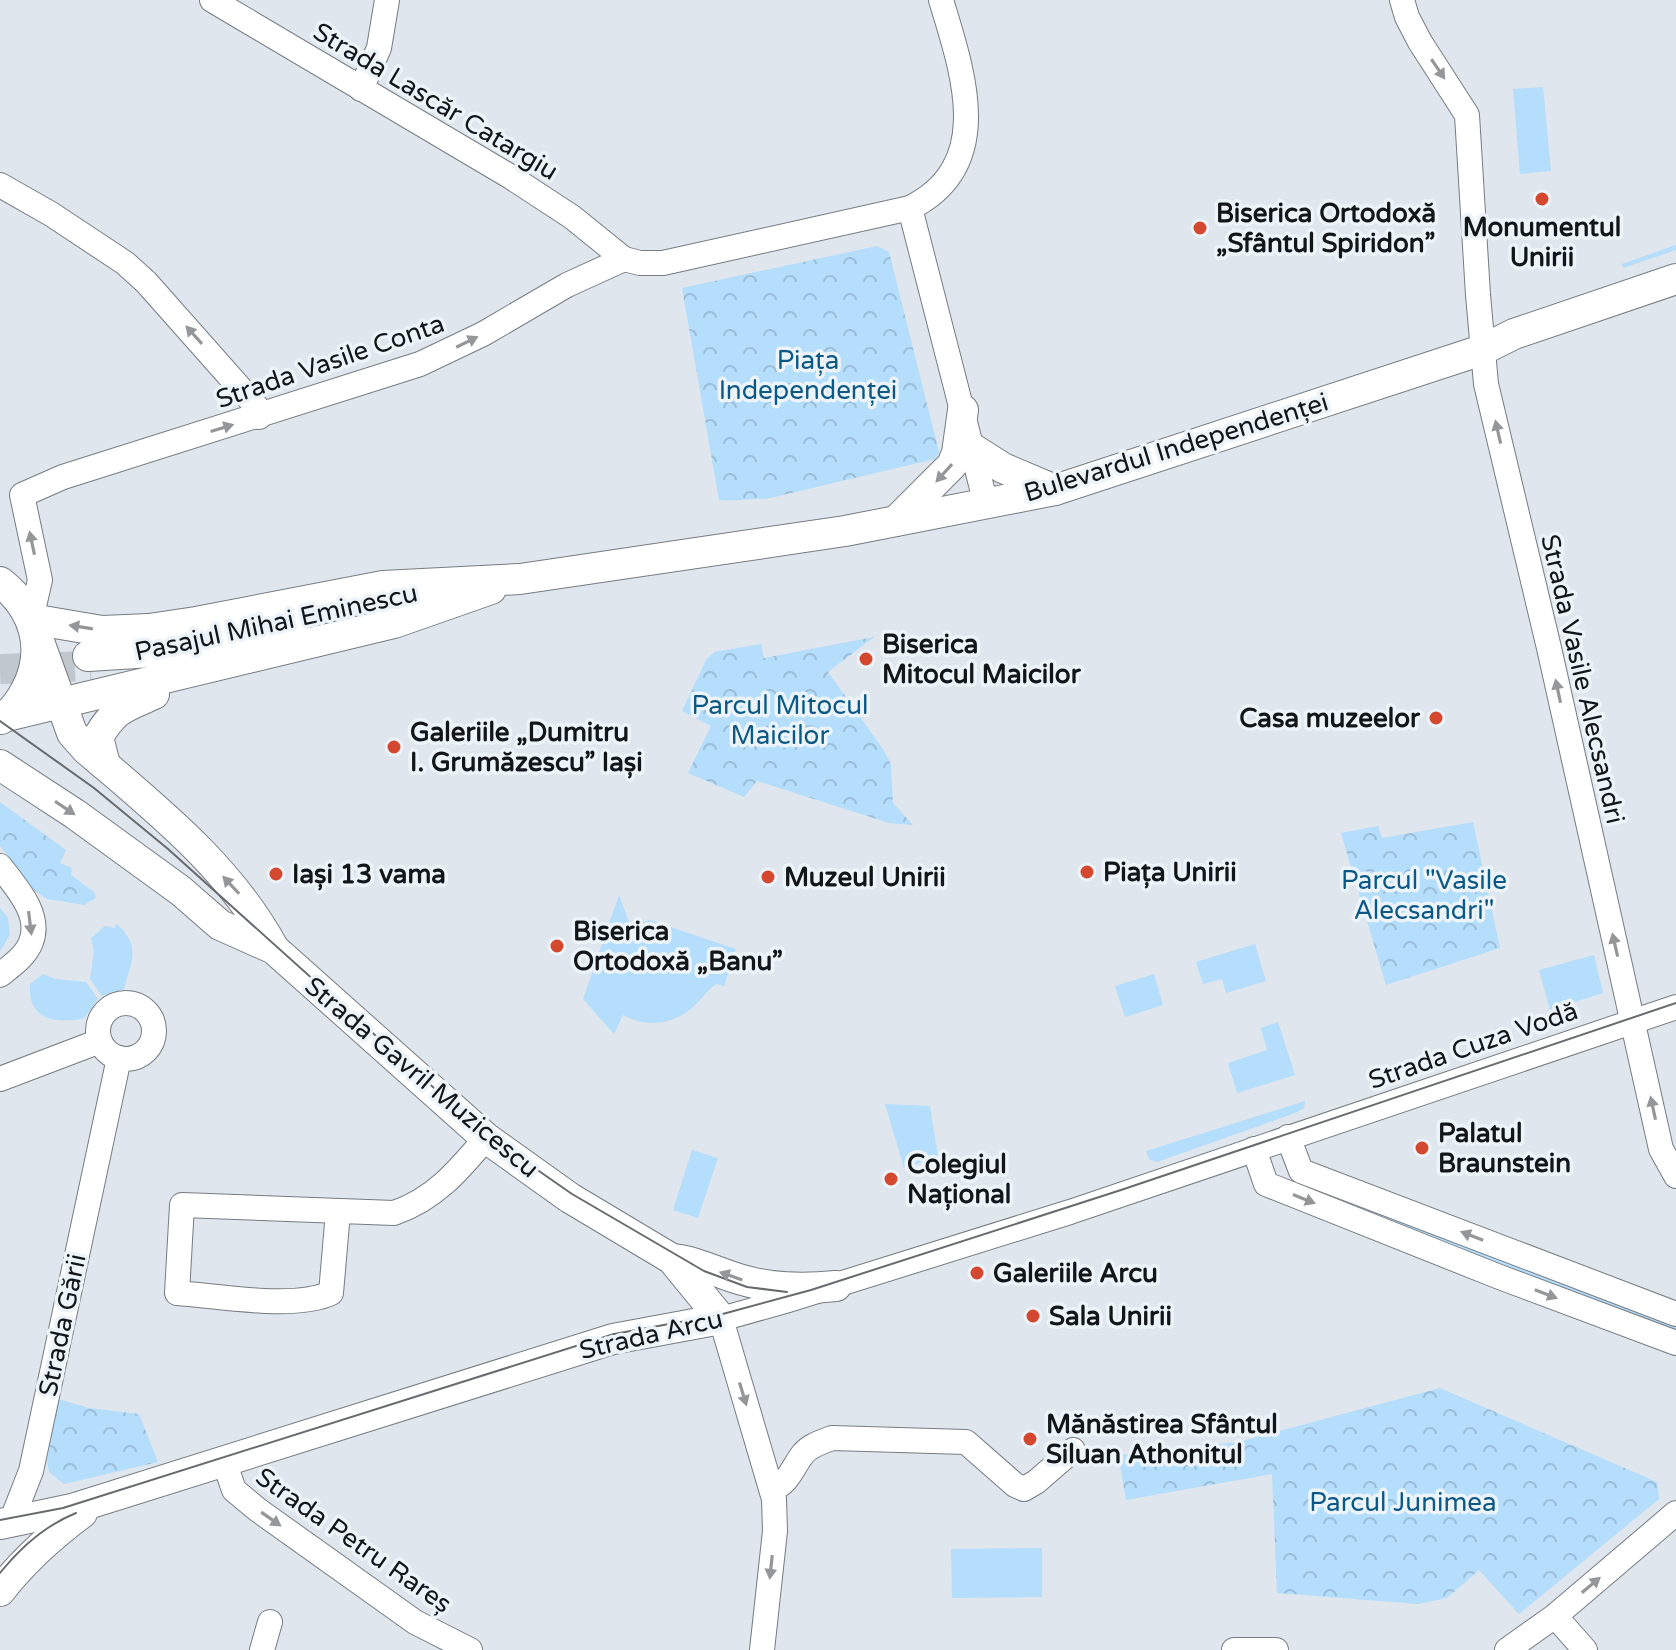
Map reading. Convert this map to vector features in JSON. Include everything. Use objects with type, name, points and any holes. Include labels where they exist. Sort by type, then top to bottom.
[{"type":"main road","name":"Bulevardul Independenței","points":[[464,589],[845,531],[1055,490],[1482,350],[1514,334],[1676,279]]},
{"type":"main road","points":[[896,521],[952,465],[957,453],[963,410]]},
{"type":"main road","points":[[973,449],[1003,468],[1055,490]]},
{"type":"main road","name":"Strada Gavril Muzicescu","points":[[0,582],[22,603],[33,626],[72,733],[86,749],[183,833],[244,899],[274,949],[486,1138],[570,1198],[677,1265],[721,1319]]},
{"type":"main road","points":[[3,718],[21,699],[36,667],[33,626],[134,630],[196,622],[383,586],[464,589]]},
{"type":"main road","points":[[3,718],[394,623],[464,589]]},
{"type":"main road","name":"Pasajul Mihai Eminescu","points":[[90,661],[154,659],[201,651],[394,608],[464,589]]},
{"type":"main road","points":[[105,765],[98,737],[109,719],[123,706],[206,669]]},
{"type":"main road","name":"Strada Gavril Muzicescu","points":[[0,765],[85,821],[181,891],[220,925],[274,949]]},
{"type":"main road","points":[[659,1329],[679,1307],[682,1297],[677,1265],[689,1261],[763,1285],[799,1288],[836,1286]]},
{"type":"main road","name":"Strada Arcu","points":[[4,1531],[613,1339],[721,1319]]},
{"type":"main road","points":[[0,1591],[18,1567],[49,1538],[99,1500]]},
{"type":"street","name":"Strada Lascăr Catargiu","points":[[212,0],[498,169],[572,217],[624,259]]},
{"type":"street","points":[[361,89],[379,48],[387,0]]},
{"type":"street","points":[[624,259],[663,263],[910,208],[930,197],[953,172],[963,144],[966,102],[941,0]]},
{"type":"street","name":"Strada Vasile Alecsandri","points":[[1402,0],[1420,42],[1467,115],[1486,384],[1661,1149],[1676,1176]]},
{"type":"street","points":[[0,185],[125,263],[146,282],[256,406],[259,417]]},
{"type":"street","points":[[910,208],[986,504]]},
{"type":"street","name":"Strada Vasile Conta","points":[[33,626],[40,580],[22,495],[63,477],[420,364],[483,334],[567,285],[624,259]]},
{"type":"street","points":[[0,866],[31,913],[32,931],[32,941],[22,955],[0,975]]},
{"type":"street","points":[[129,1004],[145,1011],[154,1027],[151,1045],[137,1057],[119,1058],[107,1052],[100,1041],[100,1023],[111,1008],[129,1004]]},
{"type":"street","name":"Strada Cuza Vodă","points":[[1288,1137],[1676,1007]]},
{"type":"street","points":[[0,1079],[100,1041]]},
{"type":"street","name":"Strada Gării","points":[[4,1531],[31,1471],[119,1058]]},
{"type":"street","points":[[1288,1137],[1301,1171],[1676,1314]]},
{"type":"street","name":"Strada Arcu","points":[[721,1319],[1056,1216],[1288,1137]]},
{"type":"street","points":[[338,1212],[331,1293],[316,1300],[276,1301],[177,1293],[182,1205],[394,1213],[417,1205],[441,1187],[486,1138]]},
{"type":"street","points":[[1254,1149],[1266,1184],[1676,1343]]},
{"type":"street","points":[[721,1319],[772,1489],[775,1531],[762,1650]]},
{"type":"street","points":[[772,1489],[783,1485],[804,1453],[832,1438],[966,1442],[1015,1485],[1024,1489],[1073,1450]]},
{"type":"street","name":"Strada Petru Rareș","points":[[224,1461],[234,1490],[258,1510],[415,1622],[470,1650]]},
{"type":"street","points":[[1507,1650],[1555,1616],[1676,1513]]},
{"type":"street","points":[[1555,1616],[1585,1650]]},
{"type":"street","points":[[262,1650],[270,1622]]},
{"type":"street","points":[[1234,1650],[1276,1650]]},
{"type":"green space","points":[[1543,87],[1551,171],[1520,174],[1513,89]]},
{"type":"green space","points":[[1676,245],[1676,250],[1623,268],[1622,264]]},
{"type":"green space","name":"Piața Independenței","points":[[877,246],[889,252],[939,452],[935,459],[766,499],[719,500],[682,288]]},
{"type":"green space","name":"Parcul Mitocul Maicilor","points":[[874,637],[828,672],[883,749],[891,764],[893,803],[913,825],[889,823],[757,781],[744,797],[688,773],[711,726],[682,711],[706,660],[714,652],[761,644],[764,658]]},
{"type":"green space","points":[[0,802],[66,850],[60,863],[72,868],[71,875],[94,892],[96,898],[84,905],[47,899],[35,891],[0,846]]},
{"type":"green space","name":"Parcul \"Vasile Alecsandri\"","points":[[1473,822],[1500,948],[1386,985],[1341,833],[1378,826],[1382,838]]},
{"type":"green space","points":[[619,895],[630,925],[650,920],[736,949],[724,986],[716,984],[686,1012],[669,1021],[641,1022],[623,1015],[614,1034],[583,999]]},
{"type":"green space","points":[[0,908],[8,918],[10,935],[0,951]]},
{"type":"green space","points":[[117,924],[130,940],[131,962],[124,989],[102,996],[90,979],[94,951],[91,938],[105,926],[114,928]]},
{"type":"green space","points":[[1255,944],[1266,981],[1226,993],[1222,979],[1203,984],[1196,962]]},
{"type":"green space","points":[[1594,955],[1603,993],[1550,1010],[1539,970]]},
{"type":"green space","points":[[43,974],[56,979],[86,982],[98,999],[84,1018],[63,1021],[45,1017],[33,1005],[30,996],[30,984]]},
{"type":"green space","points":[[1154,974],[1163,1005],[1125,1017],[1115,986]]},
{"type":"green space","points":[[1278,1022],[1295,1075],[1237,1093],[1228,1063],[1267,1050],[1261,1028]]},
{"type":"green space","points":[[1305,1101],[1304,1108],[1295,1113],[1157,1162],[1149,1159],[1146,1151]]},
{"type":"green space","points":[[885,1104],[930,1106],[938,1157],[904,1168]]},
{"type":"green space","points":[[692,1150],[718,1158],[698,1218],[673,1210]]},
{"type":"green space","points":[[1344,1197],[1676,1325],[1676,1333],[1341,1204]]},
{"type":"green space","name":"Parcul Junimea","points":[[1440,1388],[1657,1482],[1659,1499],[1519,1614],[1479,1570],[1447,1598],[1418,1604],[1277,1593],[1272,1474],[1126,1500],[1118,1455],[1238,1442]]},
{"type":"green space","points":[[58,1399],[89,1408],[139,1414],[158,1462],[64,1484],[49,1472],[47,1461]]},
{"type":"green space","points":[[1042,1548],[1042,1597],[952,1598],[951,1549]]},
{"type":"tunnel","points":[[0,669],[91,666]]},
{"type":"tram line","points":[[0,721],[94,788],[168,849],[434,1088],[526,1162],[572,1194],[704,1271],[747,1287],[787,1292]]},
{"type":"tram line","points":[[0,1520],[63,1508],[614,1334],[719,1315],[811,1290],[1121,1190],[1676,1003]]},
{"type":"tram line","points":[[0,1573],[34,1538],[76,1513]]},
{"type":"place","name":"Monumentul Unirii","points":[[1542,199]]},
{"type":"place","name":"Biserica Ortodoxă „Sfântul Spiridon”","points":[[1200,228]]},
{"type":"place","name":"Biserica Mitocul Maicilor","points":[[866,659]]},
{"type":"place","name":"Casa muzeelor","points":[[1436,718]]},
{"type":"place","name":"Galeriile „Dumitru I. Grumăzescu” Iași","points":[[394,747]]},
{"type":"place","name":"Piața Unirii","points":[[1087,872]]},
{"type":"place","name":"Iași 13 vama","points":[[276,874]]},
{"type":"place","name":"Muzeul Unirii","points":[[768,877]]},
{"type":"place","name":"Biserica Ortodoxă „Banu”","points":[[557,946]]},
{"type":"place","name":"Palatul Braunstein","points":[[1422,1148]]},
{"type":"place","name":"Colegiul Național","points":[[891,1179]]},
{"type":"place","name":"Galeriile Arcu","points":[[977,1273]]},
{"type":"place","name":"Sala Unirii","points":[[1033,1316]]},
{"type":"place","name":"Mănăstirea Sfântul Siluan Athonitul","points":[[1030,1439]]}]
